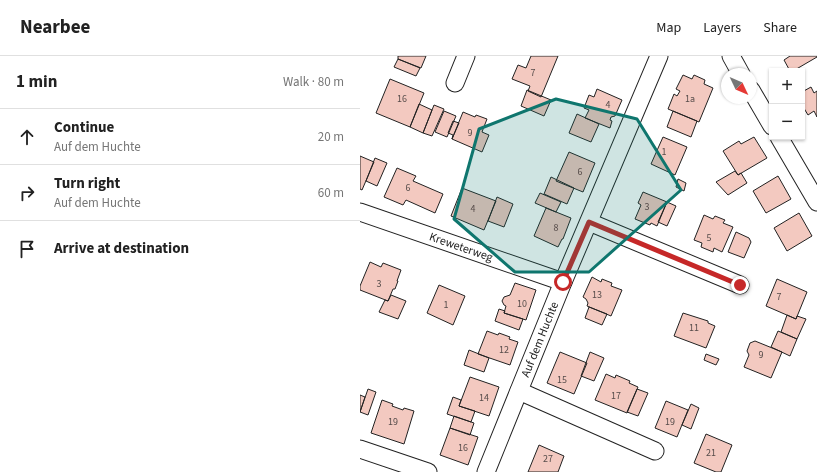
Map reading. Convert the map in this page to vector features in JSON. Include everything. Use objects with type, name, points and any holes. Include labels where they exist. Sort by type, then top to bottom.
[{"type":"street","points":[[455,83],[466,56]]},
{"type":"street","name":"Auf dem Huchte","points":[[486,472],[563,282],[659,56]]},
{"type":"street","points":[[731,56],[738,68]]},
{"type":"street","points":[[757,100],[769,121]]},
{"type":"street","points":[[780,140],[817,202]]},
{"type":"street","name":"Kreweterweg","points":[[360,212],[563,282]]},
{"type":"street","points":[[589,222],[740,285]]},
{"type":"street","name":"Auf dem Huchte","points":[[519,391],[655,451]]},
{"type":"street","points":[[360,449],[428,472]]},
{"type":"highlighted area","points":[[556,99],[637,119],[681,190],[589,272],[515,272],[454,219],[479,129]]},
{"type":"building","points":[[398,56],[426,56],[421,68],[398,59]]},
{"type":"building","points":[[531,56],[558,56],[541,97],[528,91],[530,86],[512,79],[518,65],[526,68]]},
{"type":"building","points":[[790,56],[817,56],[798,68],[788,68],[784,60]]},
{"type":"building","points":[[398,59],[420,68],[416,76],[394,67]]},
{"type":"building","points":[[683,75],[692,79],[694,75],[705,80],[704,84],[713,88],[699,122],[668,109],[674,94],[677,96],[680,91],[676,89]]},
{"type":"building","points":[[390,79],[424,93],[410,127],[376,113]]},
{"type":"building","points":[[811,87],[814,93],[817,91],[817,117],[814,111],[808,115],[805,110],[805,90]]},
{"type":"building","points":[[597,89],[622,100],[615,116],[611,117],[610,120],[612,121],[610,128],[585,118],[589,110],[584,108],[589,95],[594,97]]},
{"type":"building","points":[[527,90],[551,100],[544,116],[521,106]]},
{"type":"building","points":[[419,104],[432,110],[423,133],[410,127]]},
{"type":"building","points":[[434,105],[444,109],[432,136],[423,133]]},
{"type":"building","points":[[444,111],[456,116],[447,137],[435,132]]},
{"type":"building","points":[[673,111],[697,121],[691,137],[667,127]]},
{"type":"building","points":[[463,112],[475,117],[476,115],[487,119],[482,132],[489,135],[482,152],[452,139]]},
{"type":"building","points":[[577,114],[599,124],[591,142],[569,133]]},
{"type":"building","points":[[453,121],[459,123],[452,139],[453,135],[448,133]]},
{"type":"building","points":[[663,137],[687,147],[675,175],[651,164]]},
{"type":"building","points":[[754,137],[767,158],[738,175],[723,151],[739,141],[741,144]]},
{"type":"building","points":[[569,152],[595,163],[583,192],[556,181]]},
{"type":"building","points":[[360,156],[374,162],[362,190],[360,189]]},
{"type":"building","points":[[375,158],[387,163],[377,186],[366,181]]},
{"type":"building","points":[[397,168],[416,176],[413,181],[443,194],[435,213],[406,200],[403,205],[384,197]]},
{"type":"building","points":[[735,171],[738,175],[741,173],[747,183],[728,195],[716,182]]},
{"type":"building","points":[[778,176],[791,199],[766,213],[753,191]]},
{"type":"building","points":[[551,177],[574,188],[567,204],[544,194]]},
{"type":"building","points":[[678,179],[686,183],[684,191],[676,187]]},
{"type":"building","points":[[462,188],[496,201],[484,230],[451,216]]},
{"type":"building","points":[[643,192],[667,202],[657,226],[635,219],[641,205],[638,203]]},
{"type":"building","points":[[540,193],[561,202],[556,212],[535,203]]},
{"type":"building","points":[[497,197],[513,204],[504,227],[488,221]]},
{"type":"building","points":[[667,202],[676,206],[667,226],[658,222]]},
{"type":"building","points":[[546,208],[571,218],[563,239],[558,247],[534,236]]},
{"type":"building","points":[[799,213],[812,236],[787,251],[774,228]]},
{"type":"building","points":[[704,215],[713,219],[715,216],[725,220],[723,223],[733,227],[722,252],[714,248],[713,252],[701,247],[702,243],[694,240]]},
{"type":"building","points":[[736,232],[749,238],[751,242],[744,258],[728,252]]},
{"type":"building","points":[[370,262],[381,267],[383,263],[401,270],[395,289],[393,289],[388,301],[360,290],[360,286]]},
{"type":"building","points":[[592,277],[601,282],[602,279],[612,283],[611,286],[622,290],[611,316],[587,306],[588,303],[583,297]]},
{"type":"building","points":[[777,279],[807,292],[796,319],[766,306]]},
{"type":"building","points":[[515,283],[536,290],[526,320],[504,313],[506,306],[502,301],[504,297],[510,295]]},
{"type":"building","points":[[439,285],[465,296],[453,325],[427,313]]},
{"type":"building","points":[[391,295],[406,301],[398,319],[379,312],[385,300],[388,301]]},
{"type":"building","points":[[589,307],[607,314],[602,325],[585,318]]},
{"type":"building","points":[[499,309],[505,311],[504,313],[523,319],[519,330],[495,321]]},
{"type":"building","points":[[683,313],[708,321],[708,323],[715,326],[706,348],[674,336]]},
{"type":"building","points":[[787,315],[796,319],[797,316],[806,319],[797,339],[781,332]]},
{"type":"building","points":[[487,331],[498,335],[499,333],[518,342],[510,365],[478,354]]},
{"type":"building","points":[[778,331],[797,339],[790,356],[771,347]]},
{"type":"building","points":[[755,341],[782,352],[771,378],[744,367],[749,355],[747,351],[750,343]]},
{"type":"building","points":[[469,350],[489,358],[484,372],[464,365]]},
{"type":"building","points":[[560,352],[587,363],[574,394],[547,383]]},
{"type":"building","points":[[590,352],[604,358],[594,381],[581,376]]},
{"type":"building","points":[[706,354],[719,359],[716,365],[704,360]]},
{"type":"building","points":[[606,374],[615,378],[616,375],[630,381],[629,383],[638,387],[627,413],[595,400]]},
{"type":"building","points":[[470,377],[499,387],[489,416],[459,406]]},
{"type":"building","points":[[368,389],[376,392],[368,415],[360,412]]},
{"type":"building","points":[[637,389],[648,393],[638,416],[627,412]]},
{"type":"building","points":[[360,395],[365,397],[360,412]]},
{"type":"building","points":[[453,397],[461,400],[459,406],[475,411],[471,422],[447,414]]},
{"type":"building","points":[[382,400],[403,410],[404,408],[414,411],[404,444],[371,433]]},
{"type":"building","points":[[666,401],[688,410],[677,437],[655,428]]},
{"type":"building","points":[[691,404],[699,408],[691,429],[682,425]]},
{"type":"building","points":[[454,416],[474,423],[470,435],[450,428]]},
{"type":"building","points":[[450,428],[478,437],[468,465],[440,455]]},
{"type":"building","points":[[706,434],[732,445],[721,472],[716,472],[694,463]]},
{"type":"building","points":[[539,445],[564,456],[558,472],[528,472]]},
{"type":"route","points":[[563,282],[589,222],[740,285]]}]
